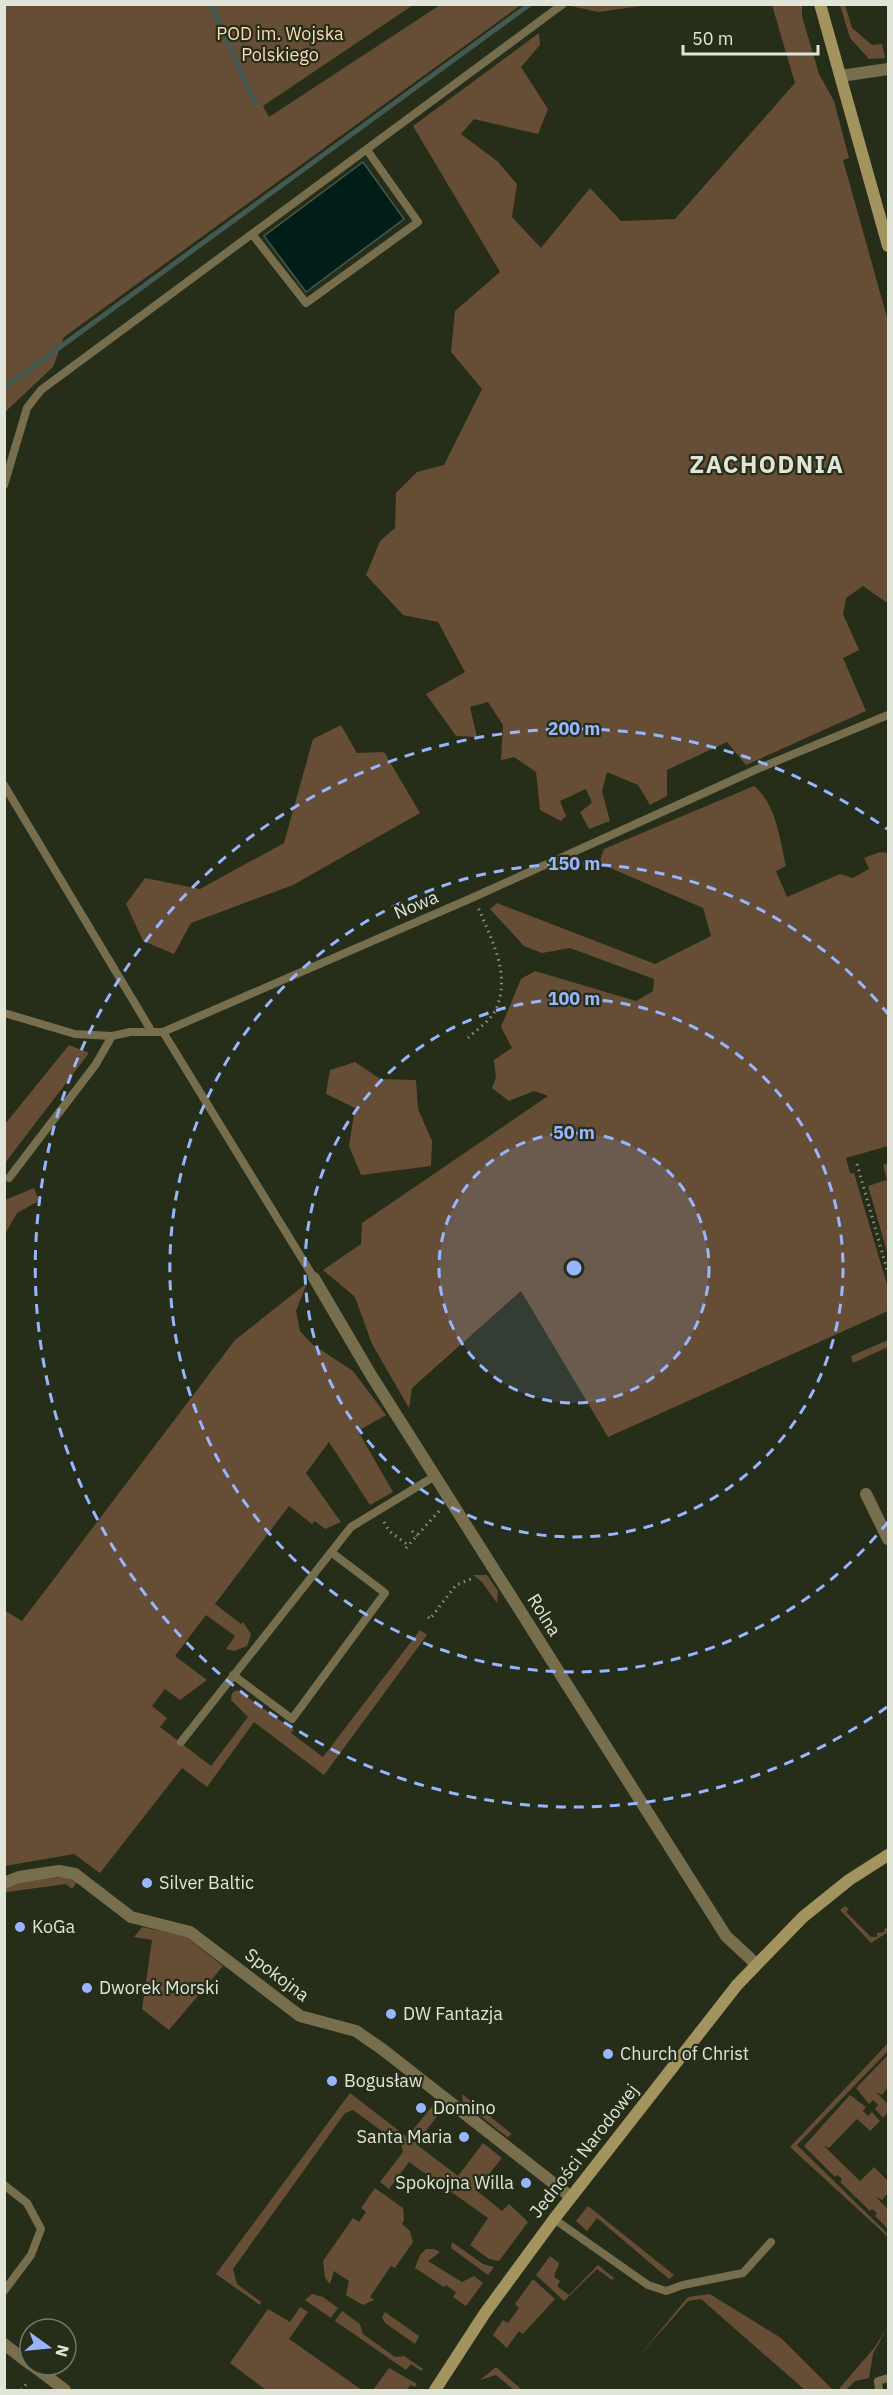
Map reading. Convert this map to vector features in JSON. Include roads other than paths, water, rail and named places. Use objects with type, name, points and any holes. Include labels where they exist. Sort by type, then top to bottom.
[{"type":"street","points":[[820,4],[888,246]]},
{"type":"street","points":[[841,76],[888,69]]},
{"type":"street","name":"Rolna","points":[[314,1278],[449,1499],[726,1936],[755,1963]]},
{"type":"street","points":[[866,1494],[888,1539]]},
{"type":"street","name":"Jedności Narodowej","points":[[435,2391],[485,2313],[554,2218],[755,1963],[818,1903],[888,1855]]},
{"type":"street","name":"Spokojna","points":[[4,1883],[19,1876],[67,1872],[83,1879],[131,1917],[190,1932],[300,2016],[356,2031],[382,2049],[570,2197]]},
{"type":"street","points":[[4,2344],[18,2354]]},
{"type":"street","points":[[47,2377],[65,2391]]},
{"type":"lane","points":[[4,485],[27,408],[41,390],[563,4]]},
{"type":"lane","points":[[252,234],[306,303],[418,222],[367,150]]},
{"type":"lane","name":"Nowa","points":[[4,1014],[75,1034],[112,1036],[130,1032],[163,1032],[474,897],[755,770],[888,715]]},
{"type":"lane","points":[[4,785],[152,1032]]},
{"type":"lane","points":[[163,1032],[314,1278]]},
{"type":"lane","points":[[9,1178],[96,1064],[112,1036]]},
{"type":"lane","points":[[181,1742],[351,1527],[435,1476]]},
{"type":"lane","points":[[233,1675],[292,1719],[385,1593],[331,1552]]},
{"type":"lane","points":[[4,2186],[27,2203],[41,2229],[32,2255],[4,2290]]},
{"type":"lane","points":[[554,2218],[648,2285],[666,2291],[683,2284],[743,2273],[771,2242]]},
{"type":"lane","points":[[879,2391],[878,2381],[888,2378]]},
{"type":"water","points":[[363,162],[404,219],[306,292],[264,236]]},
{"type":"waterway","points":[[211,4],[255,103]]},
{"type":"waterway","points":[[4,388],[530,4]]},
{"type":"place","name":"Silver Baltic","points":[[147,1883]]},
{"type":"place","name":"KoGa","points":[[20,1927]]},
{"type":"place","name":"Dworek Morski","points":[[87,1988]]},
{"type":"place","name":"DW Fantazja","points":[[391,2014]]},
{"type":"place","name":"Church of Christ","points":[[608,2054]]},
{"type":"place","name":"Bogusław","points":[[332,2081]]},
{"type":"place","name":"Domino","points":[[421,2108]]},
{"type":"place","name":"Santa Maria","points":[[464,2137]]},
{"type":"place","name":"Spokojna Willa","points":[[526,2183]]},
{"type":"district","name":"ZACHODNIA","points":[[767,465]]},
{"type":"park label","name":"POD im. Wojska Polskiego","points":[[280,44]]}]
